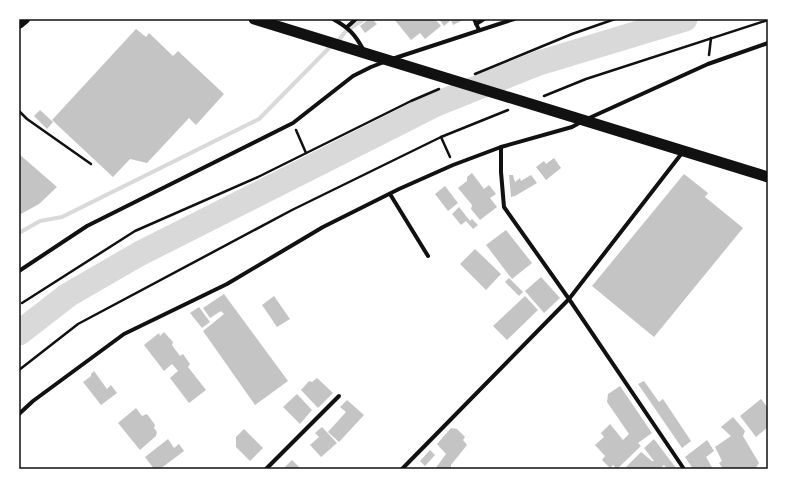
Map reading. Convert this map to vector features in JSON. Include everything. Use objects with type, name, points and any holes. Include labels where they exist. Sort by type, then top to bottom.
[{"type":"highway","points":[[254,19],[768,177]]},
{"type":"main road","points":[[19,24],[25,19]]},
{"type":"street","points":[[333,19],[347,27],[359,41],[365,53]]},
{"type":"street","points":[[347,27],[356,19]]},
{"type":"street","points":[[474,19],[479,30]]},
{"type":"street","points":[[476,24],[484,19]]},
{"type":"street","points":[[19,271],[86,226],[293,123],[353,76],[389,60],[514,19]]},
{"type":"street","points":[[19,414],[32,401],[124,334],[227,284],[323,227],[453,165],[501,147],[572,127],[708,64],[768,43]]},
{"type":"street","points":[[501,147],[501,172],[504,207],[569,299],[684,469]]},
{"type":"street","points":[[402,469],[569,299],[683,151]]},
{"type":"street","points":[[390,194],[428,256]]},
{"type":"street","points":[[266,469],[339,396]]},
{"type":"path","points":[[470,76],[572,34],[615,19]]},
{"type":"path","points":[[542,96],[586,79],[768,20]]},
{"type":"path","points":[[708,64],[711,38]]},
{"type":"path","points":[[22,303],[135,231],[258,177],[411,101],[440,89]]},
{"type":"path","points":[[19,370],[78,324],[292,210],[441,137],[514,108]]},
{"type":"path","points":[[19,111],[27,119],[91,164]]},
{"type":"path","points":[[293,123],[306,154]]},
{"type":"path","points":[[441,137],[453,165]]},
{"type":"building","points":[[369,19],[377,19],[374,21],[377,24],[365,33],[360,26]]},
{"type":"building","points":[[394,19],[435,19],[441,26],[425,39],[420,33],[411,40]]},
{"type":"building","points":[[439,19],[465,19],[453,25],[451,20],[444,26]]},
{"type":"building","points":[[136,29],[146,37],[149,33],[173,56],[178,51],[224,94],[196,125],[189,118],[147,163],[130,159],[113,177],[52,120]]},
{"type":"building","points":[[40,110],[53,122],[47,129],[34,116]]},
{"type":"building","points":[[19,154],[57,187],[39,204],[19,215]]},
{"type":"building","points":[[554,158],[561,168],[546,180],[536,167],[544,161],[546,164]]},
{"type":"building","points":[[472,173],[484,189],[489,185],[496,194],[490,198],[497,207],[480,220],[471,209],[472,205],[458,188],[467,181],[467,177]]},
{"type":"building","points":[[684,174],[708,193],[705,197],[743,228],[654,337],[592,286]]},
{"type":"building","points":[[509,175],[513,175],[515,182],[520,178],[521,181],[531,175],[537,183],[511,197]]},
{"type":"building","points":[[445,186],[458,203],[448,211],[435,194]]},
{"type":"building","points":[[459,207],[470,221],[472,219],[478,225],[473,229],[466,221],[461,225],[452,214]]},
{"type":"building","points":[[506,230],[532,263],[512,279],[486,245]]},
{"type":"building","points":[[475,249],[501,274],[486,290],[460,264]]},
{"type":"building","points":[[541,277],[560,298],[544,313],[525,291]]},
{"type":"building","points":[[509,278],[523,292],[519,296],[505,282]]},
{"type":"building","points":[[224,294],[288,381],[255,405],[203,331],[224,314],[221,311],[210,318],[203,308]]},
{"type":"building","points":[[274,296],[290,319],[277,327],[262,305]]},
{"type":"building","points":[[525,296],[538,310],[507,340],[493,326]]},
{"type":"building","points":[[199,307],[210,322],[202,328],[190,313]]},
{"type":"building","points":[[164,332],[173,342],[172,345],[180,356],[183,354],[190,364],[188,367],[206,390],[189,403],[170,378],[178,371],[172,364],[164,371],[144,345],[159,333],[160,336]]},
{"type":"building","points":[[94,371],[107,389],[111,385],[117,393],[101,405],[83,382],[91,376]]},
{"type":"building","points":[[317,378],[333,393],[318,408],[301,390],[309,381],[312,382]]},
{"type":"building","points":[[644,381],[659,402],[663,399],[691,441],[682,448],[638,384]]},
{"type":"building","points":[[620,386],[652,433],[638,443],[641,446],[617,469],[613,465],[610,468],[602,460],[605,456],[595,445],[604,437],[601,433],[610,424],[623,440],[629,434],[607,402],[608,394]]},
{"type":"building","points":[[297,394],[312,410],[300,424],[283,407]]},
{"type":"building","points":[[761,399],[768,408],[768,427],[756,437],[740,416]]},
{"type":"building","points":[[347,400],[364,415],[339,442],[328,432],[346,412],[340,407]]},
{"type":"building","points":[[136,408],[142,416],[147,414],[155,425],[154,428],[157,432],[156,436],[140,450],[118,423]]},
{"type":"building","points":[[733,417],[745,431],[743,436],[759,463],[755,469],[723,469],[719,463],[722,461],[715,447],[731,436],[721,427]]},
{"type":"building","points":[[322,427],[337,443],[321,457],[310,445],[319,437],[315,433]]},
{"type":"building","points":[[451,428],[457,429],[465,437],[463,440],[467,445],[451,465],[451,469],[435,469],[446,454],[437,444]]},
{"type":"building","points":[[244,429],[263,448],[250,461],[236,447],[236,437]]},
{"type":"building","points":[[168,439],[174,448],[179,444],[184,451],[160,469],[154,469],[145,457]]},
{"type":"building","points":[[654,439],[676,468],[667,469],[664,465],[660,469],[629,469],[626,467],[641,452],[654,461],[644,448]]},
{"type":"building","points":[[707,440],[714,451],[706,457],[713,469],[693,469],[685,457]]},
{"type":"building","points":[[430,450],[435,455],[425,466],[420,461]]},
{"type":"building","points":[[292,460],[301,469],[283,469]]},
{"type":"waterway","points":[[19,233],[40,221],[62,217],[259,119],[329,48],[339,40],[345,32],[364,19]]},
{"type":"waterway","points":[[19,333],[68,295],[139,254],[434,105],[539,63],[685,19]]}]
